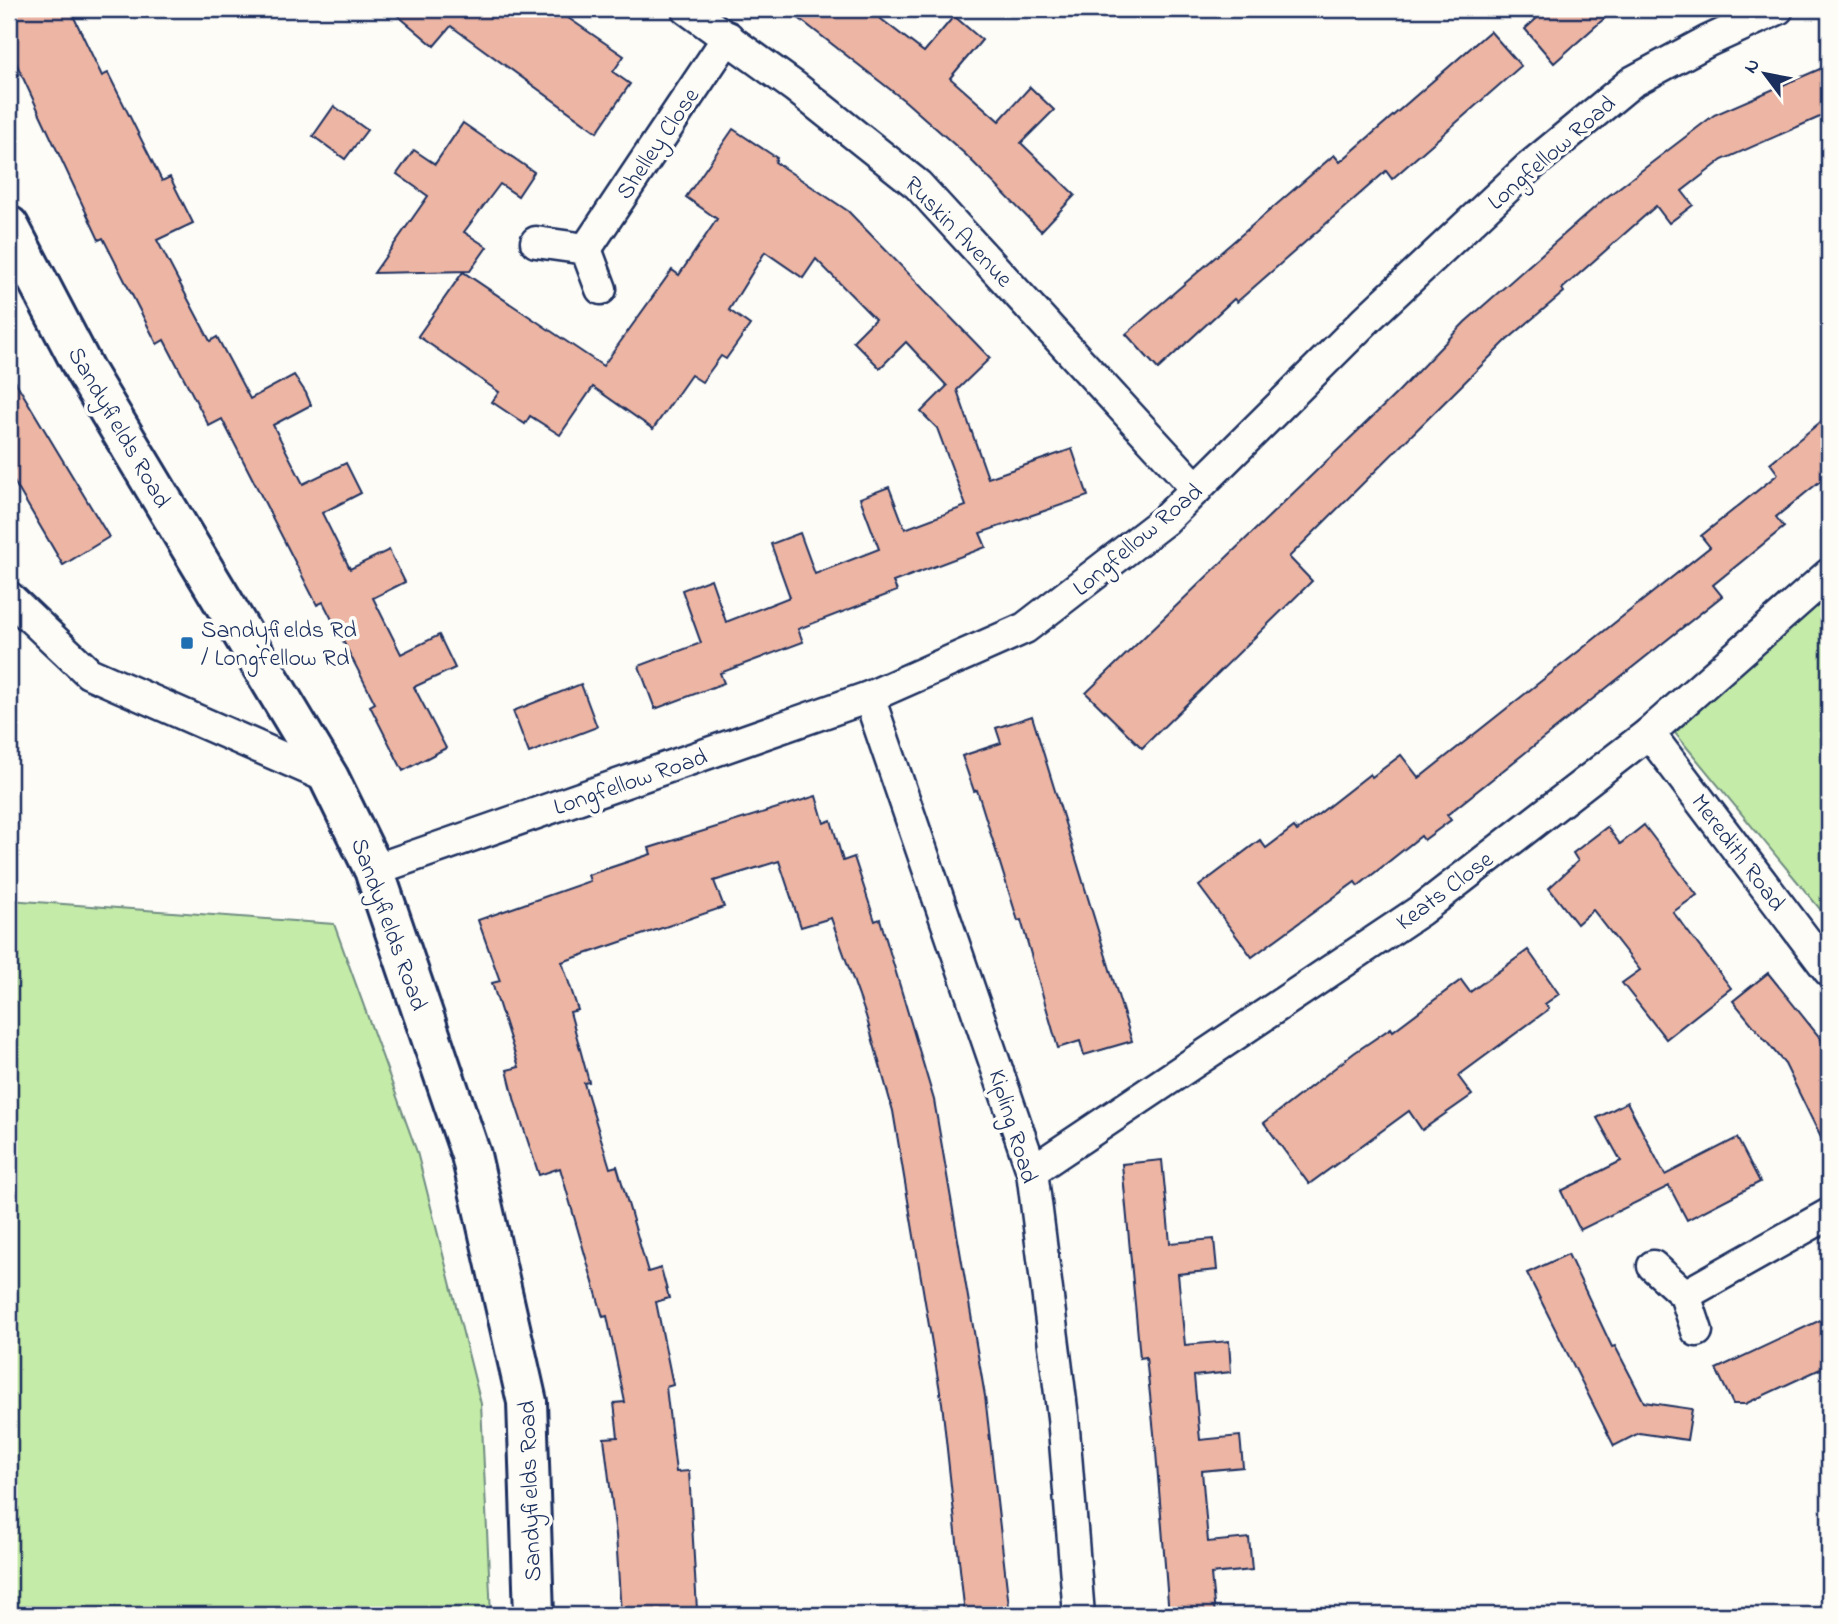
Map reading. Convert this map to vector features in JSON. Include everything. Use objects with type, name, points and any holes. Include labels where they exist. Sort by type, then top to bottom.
[{"type":"street","name":"Ruskin Avenue","points":[[687,9],[728,37],[918,185],[1197,489]]},
{"type":"street","name":"Longfellow Road","points":[[374,870],[869,697],[1025,628],[1108,567],[1197,489],[1367,319],[1549,150],[1632,82],[1708,41],[1778,9]]},
{"type":"street","name":"Shelley Close","points":[[586,249],[728,37]]},
{"type":"street","name":"Sandyfields Road","points":[[9,226],[86,373],[329,778],[374,870],[471,1155],[527,1402],[534,1615]]},
{"type":"street","points":[[536,242],[586,249],[601,289]]},
{"type":"street","name":"Keats Close","points":[[1032,1171],[1421,911],[1649,733],[1829,574]]},
{"type":"street","points":[[9,597],[89,673],[329,778]]},
{"type":"street","name":"Kipling Road","points":[[869,697],[1032,1171],[1062,1417],[1079,1615]]},
{"type":"street","name":"Meredith Road","points":[[1649,733],[1829,971]]},
{"type":"street","points":[[1685,1295],[1829,1214]]},
{"type":"street","points":[[1653,1266],[1685,1295],[1697,1331]]},
{"type":"green space","points":[[1829,585],[1829,920],[1675,733]]},
{"type":"green space","points":[[9,900],[334,924],[417,1152],[481,1404],[491,1615],[9,1615]]},
{"type":"building","points":[[9,9],[70,9],[102,76],[108,73],[162,181],[170,177],[193,223],[157,240],[210,341],[217,337],[250,399],[294,375],[306,393],[311,405],[273,425],[303,484],[346,463],[361,493],[322,513],[350,569],[389,550],[405,582],[373,598],[401,654],[439,635],[455,668],[414,687],[446,748],[403,771],[370,706],[375,703],[323,602],[317,605],[222,419],[209,426],[164,340],[157,344],[103,238],[99,240],[9,48]]},
{"type":"building","points":[[390,9],[555,9],[624,56],[613,72],[630,84],[597,132],[451,26],[434,46]]},
{"type":"building","points":[[787,9],[868,9],[924,52],[954,16],[982,40],[950,78],[999,121],[1030,87],[1054,110],[1021,143],[1075,195],[1041,231],[965,154],[905,101]]},
{"type":"building","points":[[1547,9],[1615,9],[1554,63],[1525,29]]},
{"type":"building","points":[[1490,31],[1521,66],[1392,179],[1386,171],[1237,302],[1234,299],[1158,369],[1126,334],[1334,155],[1340,162]]},
{"type":"building","points":[[1829,65],[1829,113],[1722,160],[1682,191],[1693,205],[1669,223],[1656,206],[1562,289],[1564,292],[1506,341],[1289,557],[1312,581],[1142,748],[1086,693],[1396,394],[1465,322],[1603,200],[1714,115]]},
{"type":"building","points":[[334,106],[367,130],[345,159],[313,136]]},
{"type":"building","points":[[463,123],[534,172],[518,196],[500,184],[464,232],[487,247],[470,271],[374,273],[428,196],[397,174],[414,150],[435,164]]},
{"type":"building","points":[[733,129],[777,158],[775,162],[848,211],[990,358],[957,390],[988,478],[1072,449],[1088,496],[980,533],[986,547],[893,582],[897,591],[798,629],[803,642],[720,673],[724,683],[655,709],[639,666],[701,643],[682,590],[711,579],[726,622],[790,597],[771,544],[800,533],[815,574],[879,549],[860,498],[889,487],[905,529],[966,506],[937,428],[921,412],[947,386],[906,342],[880,368],[853,341],[875,319],[816,259],[803,278],[765,252],[729,310],[750,325],[726,359],[721,356],[702,382],[691,375],[653,429],[593,387],[560,435],[530,416],[525,424],[492,402],[499,392],[418,336],[463,272],[603,366],[672,270],[679,275],[717,219],[686,197]]},
{"type":"building","points":[[9,371],[109,537],[63,565],[9,473]]},
{"type":"building","points":[[1829,415],[1829,474],[1776,517],[1784,527],[1713,585],[1722,596],[1447,815],[1451,820],[1424,840],[1421,836],[1358,886],[1355,882],[1252,957],[1199,886],[1260,840],[1266,848],[1294,827],[1297,831],[1370,774],[1372,777],[1401,755],[1419,778],[1710,547],[1701,536],[1778,474],[1770,463]]},
{"type":"building","points":[[581,684],[597,727],[529,753],[513,711]]},
{"type":"building","points":[[1032,716],[1132,1041],[1084,1055],[1080,1041],[1058,1048],[1021,920],[1018,921],[977,790],[974,791],[962,756],[1001,743],[996,728]]},
{"type":"building","points":[[816,796],[824,823],[831,820],[843,861],[854,857],[875,921],[880,919],[934,1100],[985,1396],[1010,1615],[965,1615],[942,1403],[893,1111],[866,1016],[831,918],[801,927],[779,861],[714,881],[724,907],[562,962],[578,1010],[570,1012],[589,1082],[584,1083],[610,1168],[617,1166],[648,1272],[661,1268],[669,1298],[656,1302],[673,1385],[666,1387],[676,1472],[689,1471],[697,1610],[621,1615],[616,1535],[604,1438],[618,1437],[614,1403],[625,1402],[607,1316],[603,1317],[560,1168],[539,1175],[515,1102],[507,1070],[519,1067],[492,983],[500,981],[478,920],[590,881],[588,875],[651,854],[649,848]]},
{"type":"building","points":[[1644,825],[1697,895],[1673,912],[1731,988],[1666,1039],[1622,983],[1640,970],[1593,910],[1577,924],[1549,888],[1578,861],[1573,853],[1607,827],[1620,844]]},
{"type":"building","points":[[1528,950],[1559,994],[1545,1004],[1549,1009],[1458,1076],[1472,1095],[1422,1130],[1409,1111],[1309,1184],[1264,1123],[1354,1053],[1391,1028],[1393,1031],[1461,980],[1470,992]]},
{"type":"building","points":[[1768,973],[1829,1049],[1829,1154],[1785,1064],[1733,1001]]},
{"type":"building","points":[[1627,1102],[1665,1175],[1737,1138],[1760,1182],[1687,1220],[1669,1186],[1580,1230],[1561,1191],[1621,1161],[1597,1118]]},
{"type":"building","points":[[1162,1160],[1170,1243],[1214,1239],[1217,1270],[1178,1274],[1185,1345],[1229,1341],[1231,1372],[1194,1376],[1200,1440],[1240,1436],[1243,1467],[1202,1471],[1208,1542],[1249,1538],[1252,1570],[1211,1574],[1215,1615],[1169,1615],[1156,1452],[1146,1357],[1140,1358],[1122,1164]]},
{"type":"building","points":[[1568,1254],[1612,1347],[1615,1346],[1644,1402],[1692,1409],[1687,1440],[1639,1433],[1614,1446],[1527,1273]]},
{"type":"building","points":[[1829,1316],[1829,1365],[1745,1404],[1733,1404],[1716,1369]]},
{"type":"place","name":"Sandyfields Rd / Longfellow Rd","points":[[187,643]]}]
